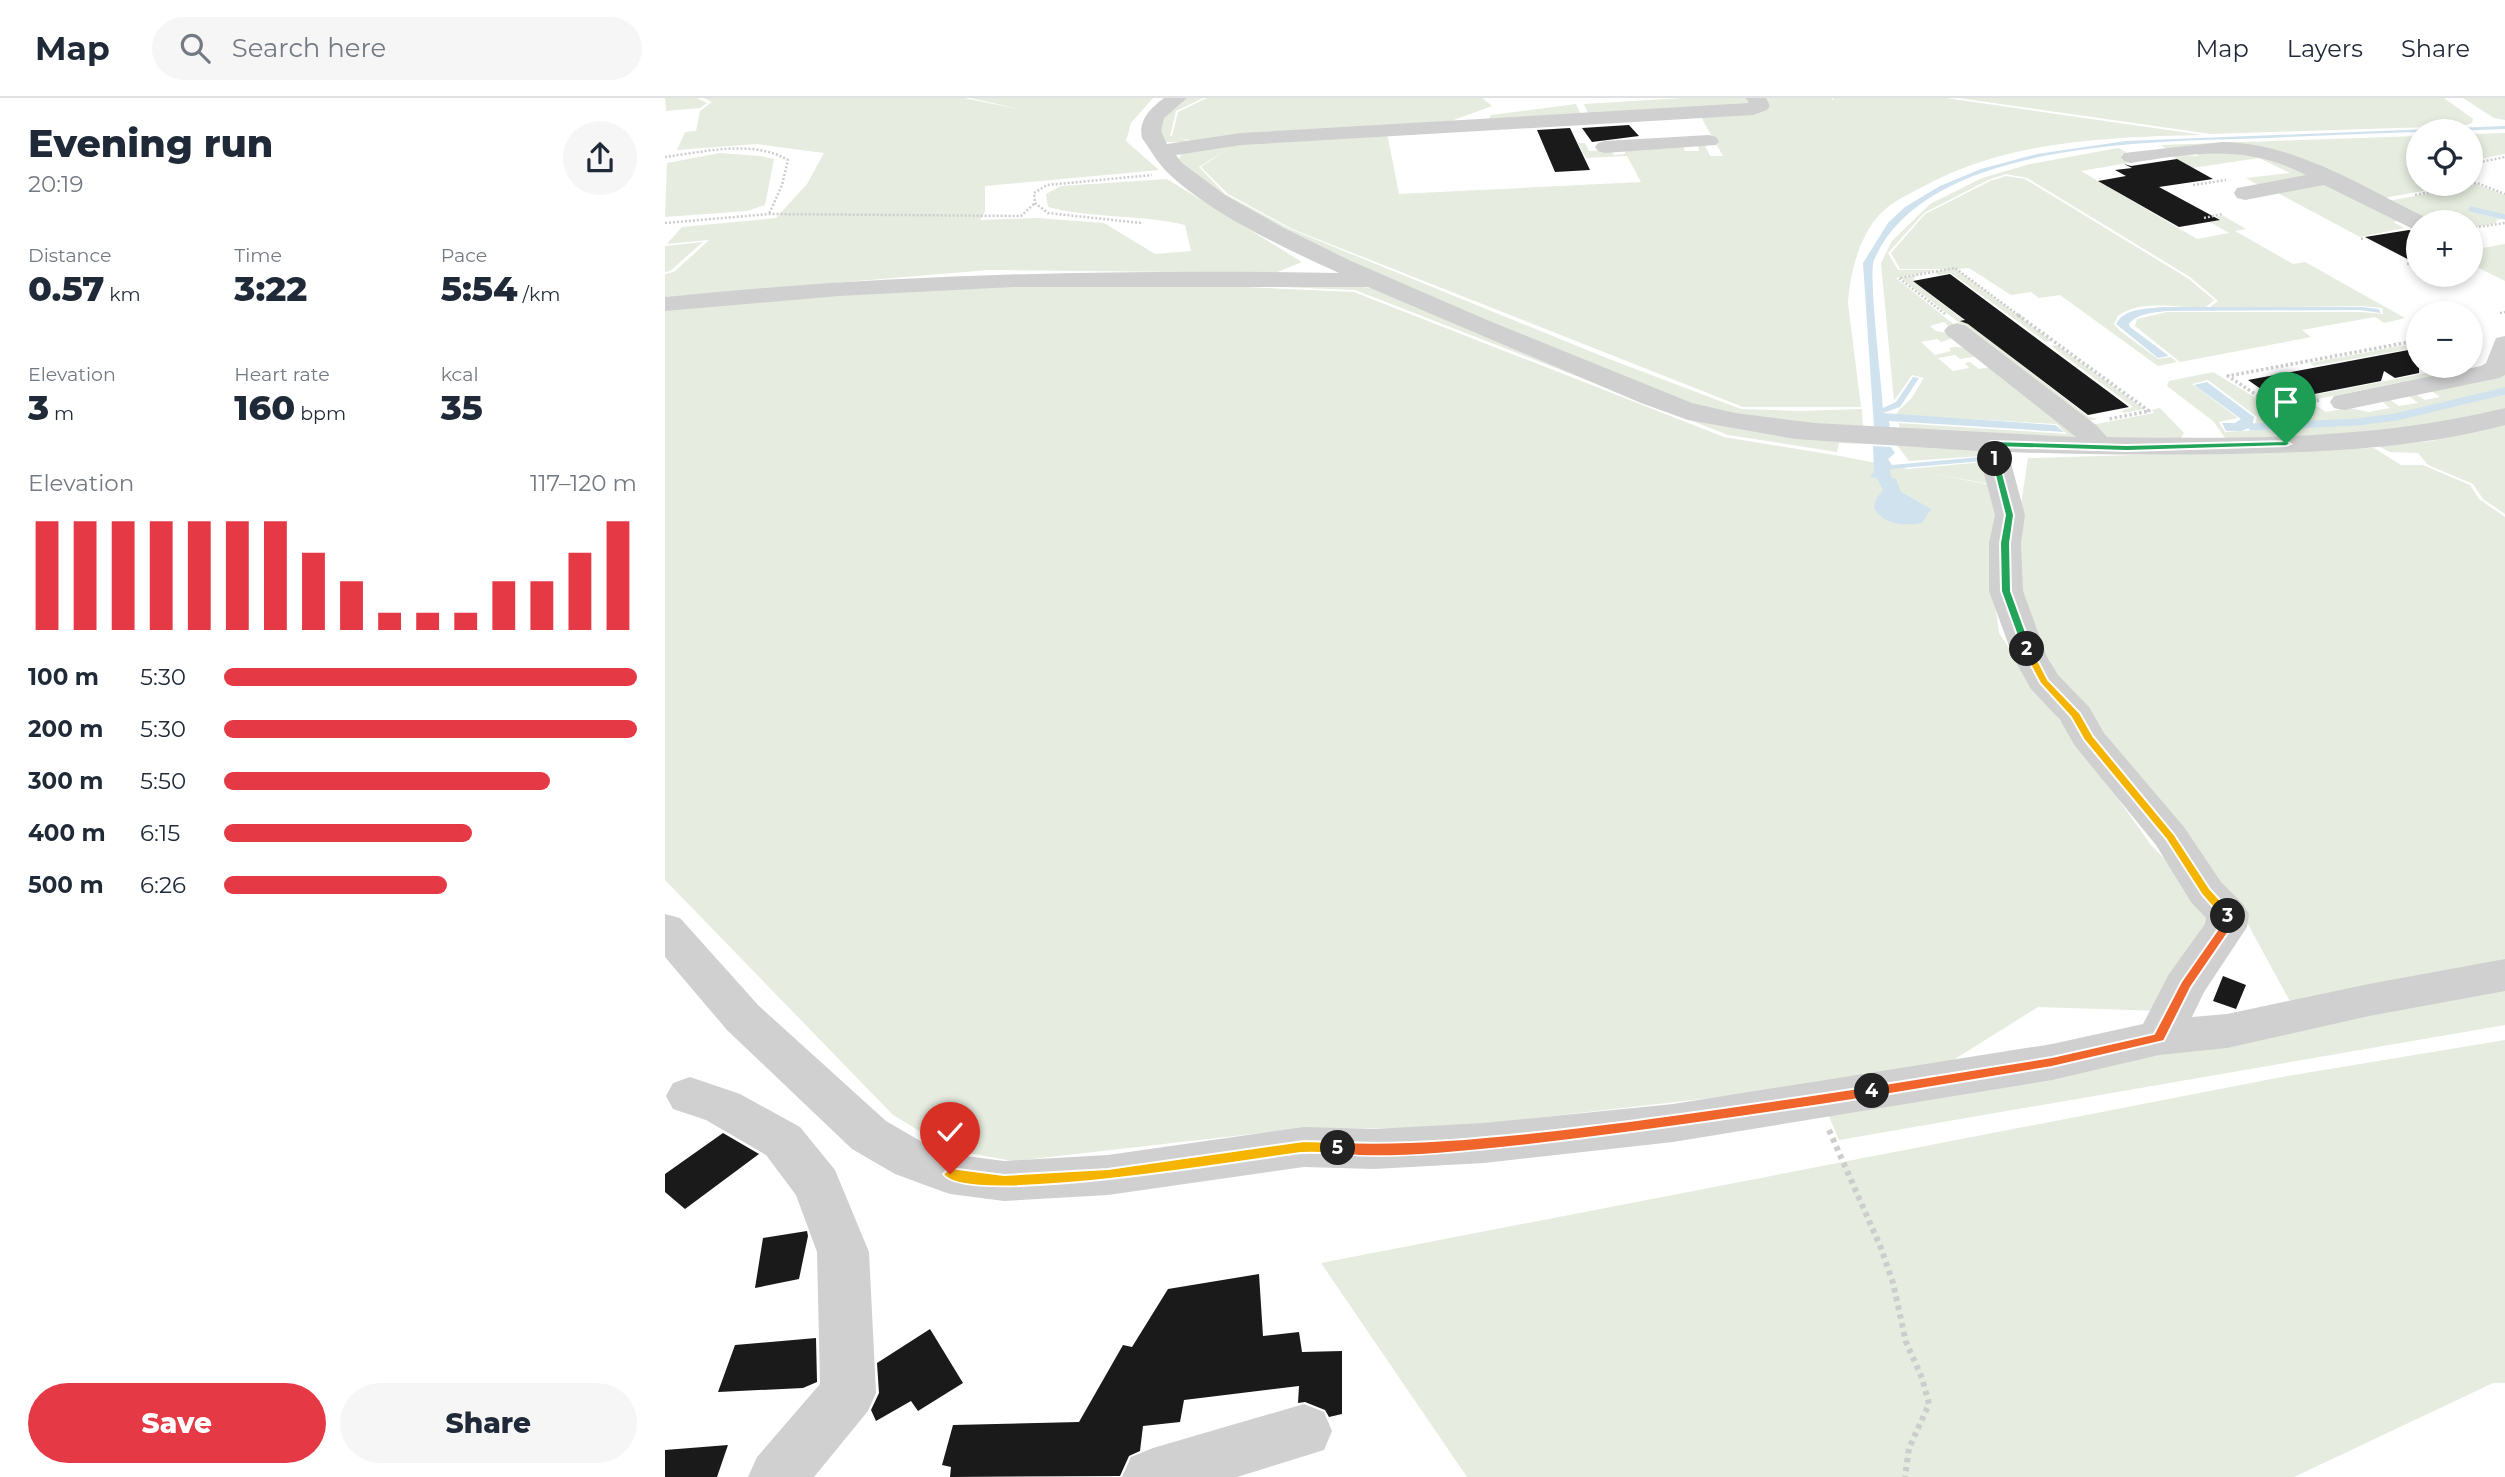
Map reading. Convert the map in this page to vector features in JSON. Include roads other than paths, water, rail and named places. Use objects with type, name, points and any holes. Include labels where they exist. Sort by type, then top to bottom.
[{"type":"street","points":[[1177,98],[1156,116],[1150,129],[1152,140],[1177,172],[1210,196],[1321,256],[1378,282],[1697,414],[1761,426],[1991,444],[2100,447],[2366,442],[2464,428],[2505,415]]},
{"type":"street","points":[[1161,151],[1241,139],[1753,109],[1760,106],[1756,98]]},
{"type":"street","points":[[1448,126],[1473,119],[1488,111],[1553,102]]},
{"type":"street","points":[[1605,147],[1712,145],[1692,113]]},
{"type":"street","points":[[2131,158],[2252,150],[2273,153],[2377,202],[2406,221]]},
{"type":"street","points":[[2245,192],[2327,178]]},
{"type":"street","points":[[1290,279],[1317,264],[1321,256]]},
{"type":"street","points":[[665,304],[803,291],[1008,279],[1290,279],[1378,282]]},
{"type":"street","points":[[1957,334],[2079,425],[2100,447]]},
{"type":"street","points":[[2353,401],[2489,373],[2498,368],[2505,344]]},
{"type":"street","points":[[1991,444],[2010,515],[2005,543],[2006,591],[2030,657],[2044,681],[2076,715],[2088,738],[2170,836],[2206,892],[2228,914],[2226,927],[2185,985],[2159,1038]]},
{"type":"street","points":[[665,929],[743,1018],[869,1135],[912,1160],[950,1174],[1004,1181],[1108,1175],[1304,1147],[1374,1149],[1485,1143],[1673,1123],[2052,1062],[2159,1038],[2227,1031],[2369,1000],[2505,975]]},
{"type":"street","points":[[690,1097],[723,1107],[783,1141],[817,1185],[843,1252],[848,1393],[777,1477]]},
{"type":"street","points":[[1150,1477],[1304,1431]]},
{"type":"water","points":[[2505,126],[2505,129],[2483,130],[2483,127]]},
{"type":"water","points":[[2406,130],[2406,133],[2108,146],[2049,155],[1992,169],[1942,190],[1901,220],[1874,260],[1874,307],[1883,408],[1896,402],[1913,377],[1919,378],[1900,407],[1883,413],[2055,425],[2064,432],[1889,421],[1890,428],[1874,427],[1863,263],[1888,223],[1905,207],[1940,186],[1981,169],[2037,154],[2126,141]]},
{"type":"water","points":[[2163,307],[2362,307],[2379,309],[2381,313],[2359,310],[2166,311],[2146,314],[2129,324],[2169,356],[2158,358],[2116,324],[2130,312]]},
{"type":"water","points":[[2207,382],[2254,417],[2252,427],[2241,431],[2226,431],[2222,423],[2235,423],[2241,419],[2194,385]]},
{"type":"water","points":[[1873,446],[1891,447],[1895,453],[1888,459],[1892,465],[1980,457],[1983,461],[1890,469],[1891,477],[1896,479],[1901,492],[1931,509],[1922,523],[1901,524],[1883,518],[1874,508],[1876,499],[1883,490],[1877,478],[1870,477],[1874,472]]},
{"type":"waterway","points":[[2471,209],[2505,217]]},
{"type":"waterway","points":[[2252,427],[2357,422],[2396,417],[2505,391]]}]
